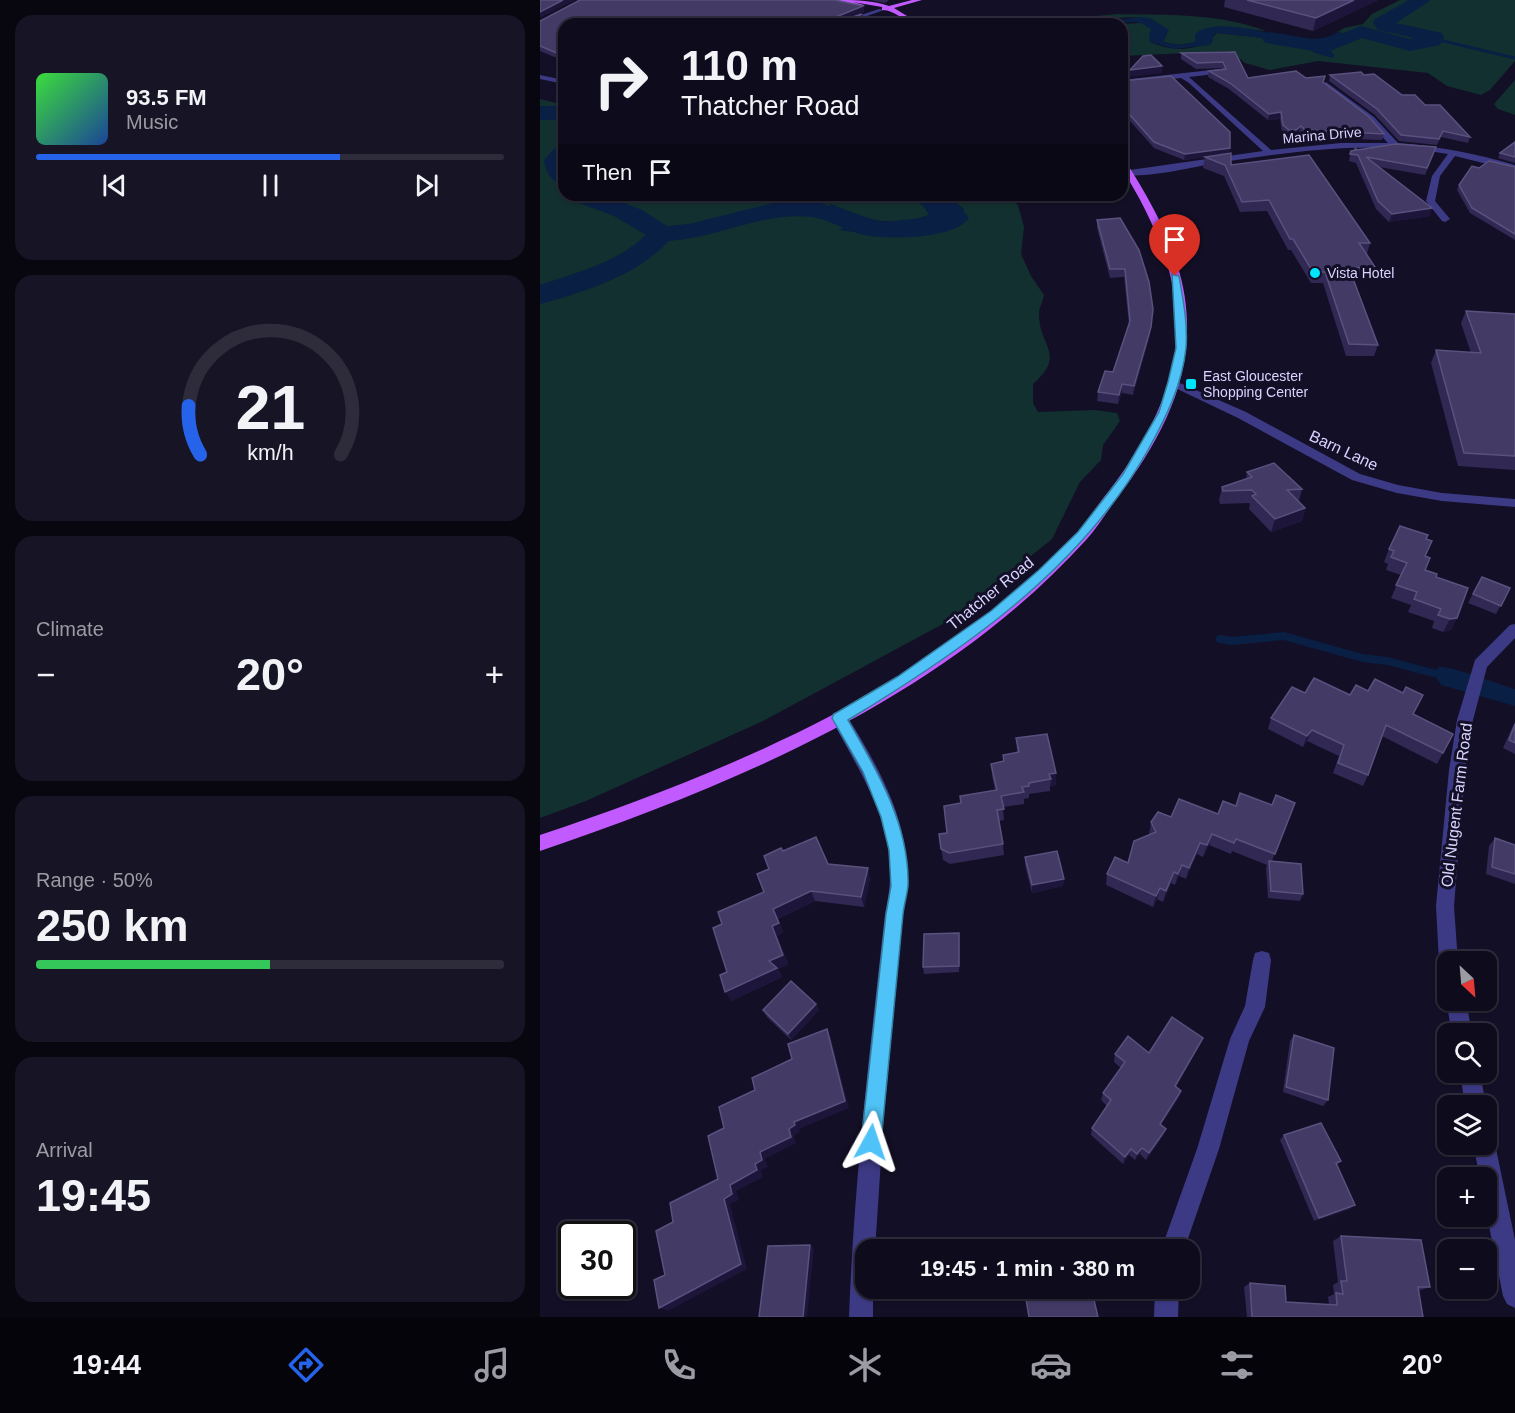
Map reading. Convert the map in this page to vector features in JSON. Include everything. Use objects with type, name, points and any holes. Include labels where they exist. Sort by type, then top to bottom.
[{"type":"main road","points":[[838,0],[884,9],[905,18]]},
{"type":"main road","points":[[853,0],[879,3],[884,9]]},
{"type":"main road","points":[[884,9],[919,0]]},
{"type":"main road","name":"Thatcher Road","points":[[540,843],[601,824],[741,767],[839,718],[902,681],[996,615],[1044,573],[1082,535],[1128,475],[1165,412],[1181,348],[1180,308],[1174,266],[1160,232],[1128,172]]},
{"type":"street","points":[[856,18],[884,9]]},
{"type":"street","points":[[1128,81],[1220,71]]},
{"type":"street","points":[[1183,76],[1192,81],[1271,154]]},
{"type":"street","points":[[540,77],[558,81]]},
{"type":"street","points":[[1326,84],[1371,119],[1395,145]]},
{"type":"street","name":"Marina Drive","points":[[1128,168],[1333,146],[1395,145],[1453,153],[1515,168]]},
{"type":"street","points":[[1445,219],[1430,201],[1436,176],[1453,153]]},
{"type":"street","name":"Barn Lane","points":[[1173,382],[1225,406],[1356,477],[1397,489],[1442,498],[1515,503]]},
{"type":"street","name":"Old Nugent Farm Road","points":[[1448,951],[1445,906],[1450,837],[1464,720],[1480,664],[1515,629]]},
{"type":"street","points":[[839,718],[869,770],[888,817],[897,850],[900,886],[894,914],[875,1100],[862,1247],[861,1317]]},
{"type":"street","points":[[1176,1239],[1208,1149],[1240,1039],[1255,1007],[1262,960]]},
{"type":"street","points":[[1486,1155],[1515,1296]]},
{"type":"street","points":[[1166,1317],[1167,1299]]},
{"type":"green space","points":[[1400,0],[1515,0],[1515,61],[1490,90],[1481,95],[1447,86],[1428,73],[1318,61],[1270,70],[1245,63],[1230,51],[1128,56],[1128,24],[1141,23],[1152,29],[1150,42],[1169,48],[1194,47],[1217,33],[1294,41],[1316,53],[1329,51],[1326,47],[1328,45],[1347,37],[1338,32],[1344,28],[1363,24],[1372,14]]},
{"type":"green space","points":[[1117,14],[1174,15],[1230,21],[1266,31],[1222,27],[1196,38],[1196,42],[1179,45],[1163,42],[1168,30],[1144,19],[1134,17],[1073,18]]},
{"type":"green space","points":[[1515,80],[1515,115],[1498,109],[1494,104]]},
{"type":"green space","points":[[540,99],[558,104],[558,201],[917,201],[929,215],[905,223],[871,220],[830,204],[852,223],[841,230],[881,235],[964,209],[953,201],[1013,201],[1018,205],[1024,227],[1021,254],[1031,276],[1044,295],[1039,314],[1040,325],[1050,357],[1043,374],[1033,384],[1033,403],[1038,412],[1095,410],[1117,413],[1120,421],[1103,445],[1101,460],[1080,482],[1052,539],[954,618],[763,721],[586,801],[540,818]]},
{"type":"water","points":[[1128,18],[1150,18],[1169,30],[1163,42],[1179,45],[1195,42],[1195,34],[1209,28],[1226,26],[1307,38],[1324,38],[1338,32],[1347,35],[1342,41],[1327,47],[1335,56],[1332,58],[1316,53],[1294,41],[1217,33],[1214,34],[1210,45],[1175,49],[1150,42],[1151,29],[1141,23],[1128,22]]},
{"type":"water","points":[[917,201],[953,201],[964,209],[961,221],[931,230],[870,233],[839,230],[851,223],[838,216],[829,204],[866,217],[890,222],[915,220],[929,215]]},
{"type":"water","points":[[1439,667],[1464,672],[1515,689],[1515,706],[1441,685],[1433,673]]},
{"type":"building","points":[[540,0],[563,0],[540,12]]},
{"type":"building","points":[[580,0],[835,0],[863,6],[833,18],[558,18],[558,54],[540,46],[540,21]]},
{"type":"building","points":[[1247,0],[1354,0],[1316,18]]},
{"type":"building","points":[[1235,52],[1248,78],[1296,71],[1306,78],[1325,76],[1323,82],[1368,116],[1384,134],[1305,130],[1301,126],[1296,130],[1289,130],[1283,125],[1281,112],[1269,114],[1230,83],[1209,71],[1226,69],[1223,62],[1197,63],[1181,53]]},
{"type":"building","points":[[1151,55],[1162,66],[1130,70],[1143,56]]},
{"type":"building","points":[[1361,72],[1364,75],[1374,74],[1402,95],[1415,95],[1425,105],[1440,105],[1470,137],[1443,131],[1439,139],[1401,135],[1377,109],[1330,75]]},
{"type":"building","points":[[1171,76],[1230,132],[1230,148],[1185,154],[1154,142],[1128,113],[1128,80]]},
{"type":"building","points":[[1515,142],[1515,157],[1500,153]]},
{"type":"building","points":[[1396,144],[1436,147],[1427,168],[1366,157],[1432,208],[1392,214],[1378,201],[1358,155],[1350,154],[1351,151],[1356,150],[1355,148],[1357,150]]},
{"type":"building","points":[[1231,153],[1231,165],[1309,155],[1370,243],[1359,243],[1375,267],[1349,268],[1378,345],[1349,344],[1325,272],[1313,272],[1293,239],[1290,239],[1269,200],[1242,202],[1225,165],[1205,157]]},
{"type":"building","points":[[1489,161],[1515,167],[1515,234],[1472,208],[1459,185],[1472,166],[1479,168]]},
{"type":"building","points":[[1120,218],[1139,250],[1149,282],[1153,309],[1151,327],[1134,386],[1122,384],[1119,395],[1098,392],[1105,371],[1113,372],[1130,321],[1125,269],[1110,269],[1097,220]]},
{"type":"building","points":[[1466,311],[1515,314],[1515,456],[1464,453],[1436,350],[1481,353]]},
{"type":"building","points":[[1274,463],[1302,489],[1287,490],[1305,508],[1275,519],[1252,496],[1256,494],[1252,490],[1223,491],[1222,487],[1252,477],[1247,472]]},
{"type":"building","points":[[1400,526],[1428,535],[1426,539],[1432,541],[1425,556],[1430,558],[1425,570],[1437,574],[1436,577],[1468,588],[1457,618],[1450,619],[1438,615],[1441,609],[1414,599],[1417,592],[1396,585],[1407,563],[1391,557],[1394,551],[1389,549]]},
{"type":"building","points":[[1482,577],[1510,588],[1501,606],[1473,594]]},
{"type":"building","points":[[1314,678],[1350,695],[1356,685],[1368,691],[1375,679],[1403,693],[1406,687],[1423,695],[1413,714],[1453,734],[1443,753],[1386,725],[1368,775],[1338,763],[1344,745],[1312,730],[1307,736],[1271,718],[1292,687],[1305,693]]},
{"type":"building","points":[[1515,724],[1515,743],[1509,740]]},
{"type":"building","points":[[1047,734],[1056,773],[1049,774],[1051,779],[1029,783],[1029,786],[1022,787],[1024,792],[1001,796],[1004,809],[997,810],[1003,844],[949,853],[941,849],[939,834],[947,833],[944,806],[961,803],[960,796],[997,790],[991,764],[1004,761],[1003,755],[1019,752],[1016,738]]},
{"type":"building","points":[[1240,793],[1272,805],[1276,795],[1295,803],[1275,854],[1236,839],[1234,843],[1212,834],[1207,845],[1200,843],[1189,868],[1182,865],[1178,874],[1174,872],[1166,891],[1160,888],[1156,896],[1107,874],[1115,857],[1128,863],[1134,841],[1156,832],[1151,822],[1158,812],[1171,817],[1179,799],[1218,814],[1223,801],[1236,806]]},
{"type":"building","points":[[816,837],[828,864],[868,868],[861,897],[811,891],[773,909],[779,923],[772,926],[783,955],[769,961],[777,968],[725,992],[720,975],[727,972],[713,928],[722,924],[718,912],[764,892],[757,874],[769,869],[764,856],[781,848],[783,851]]},
{"type":"building","points":[[1495,838],[1515,845],[1515,874],[1492,867]]},
{"type":"building","points":[[1057,851],[1064,879],[1032,885],[1025,857]]},
{"type":"building","points":[[1269,861],[1301,864],[1303,894],[1271,891]]},
{"type":"building","points":[[959,933],[959,966],[923,967],[924,934]]},
{"type":"building","points":[[791,981],[816,1004],[788,1034],[763,1010]]},
{"type":"building","points":[[1172,1017],[1203,1038],[1175,1086],[1181,1091],[1160,1124],[1166,1129],[1149,1153],[1142,1148],[1137,1154],[1131,1149],[1125,1157],[1092,1128],[1111,1100],[1103,1093],[1125,1062],[1115,1054],[1128,1036],[1149,1053]]},
{"type":"building","points":[[827,1029],[845,1101],[794,1122],[795,1125],[789,1129],[791,1137],[760,1152],[762,1160],[755,1164],[757,1170],[730,1185],[732,1194],[724,1199],[741,1264],[659,1308],[654,1280],[665,1275],[656,1231],[673,1222],[670,1203],[718,1179],[708,1136],[724,1128],[719,1107],[755,1090],[752,1078],[792,1059],[788,1044]]},
{"type":"building","points":[[1294,1035],[1334,1048],[1328,1100],[1286,1087]]},
{"type":"building","points":[[1321,1123],[1341,1161],[1336,1163],[1355,1205],[1319,1218],[1284,1135]]},
{"type":"building","points":[[1341,1236],[1421,1240],[1430,1287],[1418,1287],[1423,1317],[1252,1317],[1250,1283],[1285,1286],[1286,1302],[1337,1305],[1336,1293],[1343,1294],[1341,1281],[1347,1281]]},
{"type":"building","points":[[810,1245],[803,1317],[759,1317],[768,1246]]},
{"type":"building","points":[[1026,1299],[1097,1299],[1094,1300],[1098,1317],[1029,1317]]},
{"type":"waterway","points":[[1271,38],[1325,47],[1361,32],[1410,45],[1433,41],[1435,37],[1385,26],[1382,23],[1422,0]]},
{"type":"waterway","points":[[1435,39],[1515,58]]},
{"type":"waterway","points":[[540,113],[558,113]]},
{"type":"waterway","points":[[558,158],[556,160],[558,171]]},
{"type":"waterway","points":[[597,201],[643,220],[661,234]]},
{"type":"waterway","points":[[661,234],[689,232],[785,208],[818,210],[867,228],[884,230],[944,225],[956,218],[942,201]]},
{"type":"waterway","points":[[540,295],[621,265],[649,246],[661,234]]},
{"type":"waterway","points":[[1220,639],[1232,641],[1284,636],[1362,658],[1387,661],[1433,673]]},
{"type":"place","name":"Vista Hotel","points":[[1315,273]]},
{"type":"place","name":"East Gloucester Shopping Center","points":[[1191,384]]},
{"type":"route","points":[[871,1142],[894,914],[900,886],[897,850],[888,817],[869,770],[839,718],[902,681],[996,615],[1044,573],[1082,535],[1128,475],[1165,412],[1173,382],[1181,348],[1180,308],[1175,276]]}]
